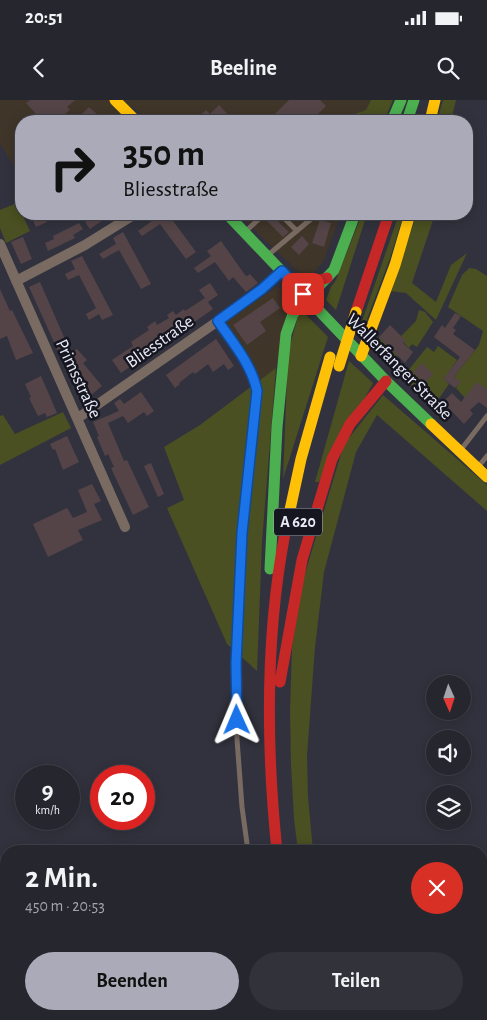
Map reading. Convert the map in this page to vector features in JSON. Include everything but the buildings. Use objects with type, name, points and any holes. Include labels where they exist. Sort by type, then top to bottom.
[{"type":"main road","points":[[395,115],[401,100]]},
{"type":"main road","points":[[409,115],[414,100]]},
{"type":"main road","points":[[421,115],[426,100]]},
{"type":"main road","points":[[431,115],[434,100]]},
{"type":"main road","points":[[121,104],[131,115]]},
{"type":"main road","name":"Wallerfanger Straße","points":[[233,220],[361,356],[487,477]]},
{"type":"main road","points":[[271,649],[271,534],[283,350],[293,314],[329,277],[337,264],[353,220]]},
{"type":"main road","name":"A 620","points":[[287,845],[281,783],[280,682],[286,605],[300,508],[339,366],[352,307],[375,220]]},
{"type":"main road","name":"A 620","points":[[277,845],[269,742],[271,649],[280,564],[290,507],[304,446],[330,357],[387,220]]},
{"type":"main road","points":[[361,356],[396,265],[408,220]]},
{"type":"main road","points":[[296,286],[317,282],[329,277]]},
{"type":"main road","points":[[280,682],[302,560],[329,467],[341,439],[350,424],[386,381]]},
{"type":"street","points":[[16,281],[86,245],[126,220]]},
{"type":"street","name":"Primsstraße","points":[[0,244],[125,527]]},
{"type":"street","name":"Bliesstraße","points":[[78,418],[218,321],[262,289],[282,271]]},
{"type":"lane","points":[[245,232],[257,220]]},
{"type":"lane","points":[[286,220],[297,231]]},
{"type":"lane","points":[[267,256],[310,220]]},
{"type":"lane","points":[[218,321],[250,368],[257,391],[242,533],[236,663],[237,739],[242,807],[247,845]]},
{"type":"lane","points":[[460,452],[487,416]]},
{"type":"lane","points":[[477,468],[487,456]]},
{"type":"shaded area","points":[[0,100],[371,100],[366,110],[351,115],[141,115],[132,106],[121,115],[15,115],[15,169],[0,143]]},
{"type":"shaded area","points":[[244,220],[339,220],[323,262],[307,280]]},
{"type":"shaded area","points":[[278,286],[293,302],[276,368],[258,381],[224,323]]},
{"type":"green space","points":[[371,100],[393,100],[387,115],[351,115],[366,110]]},
{"type":"green space","points":[[443,100],[456,100],[452,115],[439,115]]},
{"type":"green space","points":[[15,204],[15,220],[25,220],[30,231],[6,243],[0,228],[0,210]]},
{"type":"green space","points":[[360,220],[365,220],[336,310],[326,300]]},
{"type":"green space","points":[[397,220],[402,220],[362,332],[358,333]]},
{"type":"green space","points":[[415,220],[433,220],[412,283],[436,302],[451,265],[467,253],[436,320],[406,293],[390,291]]},
{"type":"green space","points":[[469,268],[476,269],[487,276],[487,390],[477,383],[465,398],[456,388],[460,382],[454,377],[479,345],[483,331],[448,307],[462,275]]},
{"type":"green space","points":[[419,310],[425,312],[433,322],[417,347],[412,344],[409,348],[401,336],[416,321]]},
{"type":"green space","points":[[305,314],[328,337],[283,479],[288,353],[298,316]]},
{"type":"green space","points":[[379,337],[398,356],[394,360],[401,367],[397,372],[378,351],[381,350]]},
{"type":"green space","points":[[438,346],[457,360],[444,379],[449,384],[433,407],[403,377],[427,347],[434,352]]},
{"type":"green space","points":[[349,361],[373,383],[319,482],[315,482]]},
{"type":"green space","points":[[276,368],[262,542],[257,671],[227,644],[167,508],[184,500],[164,447],[200,425]]},
{"type":"green space","points":[[383,395],[487,485],[487,511],[377,415],[356,452],[324,572],[315,647],[307,756],[308,797],[312,845],[297,845],[291,764],[292,648],[300,590],[344,444]]},
{"type":"green space","points":[[63,412],[71,428],[0,465],[0,416],[3,415],[15,434]]},
{"type":"traffic: fast","points":[[395,115],[401,100]]},
{"type":"traffic: fast","points":[[409,115],[414,100]]},
{"type":"traffic: fast","points":[[233,220],[386,381],[431,424]]},
{"type":"traffic: fast","points":[[270,569],[277,427],[286,334],[293,314],[334,270],[353,220]]},
{"type":"traffic: slow","points":[[115,100],[130,115]]},
{"type":"traffic: slow","points":[[431,115],[435,100]]},
{"type":"traffic: slow","points":[[361,356],[395,265],[408,220]]},
{"type":"traffic: slow","points":[[339,366],[356,312]]},
{"type":"traffic: slow","points":[[285,533],[301,459],[330,357]]},
{"type":"traffic: slow","points":[[431,424],[487,477]]},
{"type":"traffic: jam","points":[[356,312],[387,220]]},
{"type":"traffic: jam","points":[[296,286],[327,278]]},
{"type":"traffic: jam","points":[[280,682],[302,560],[332,459],[350,424],[386,381]]},
{"type":"traffic: jam","points":[[276,845],[269,731],[269,692],[278,572],[285,533]]},
{"type":"route","points":[[237,720],[236,663],[242,533],[257,391],[250,368],[218,321],[262,289],[282,271],[303,294]]}]
